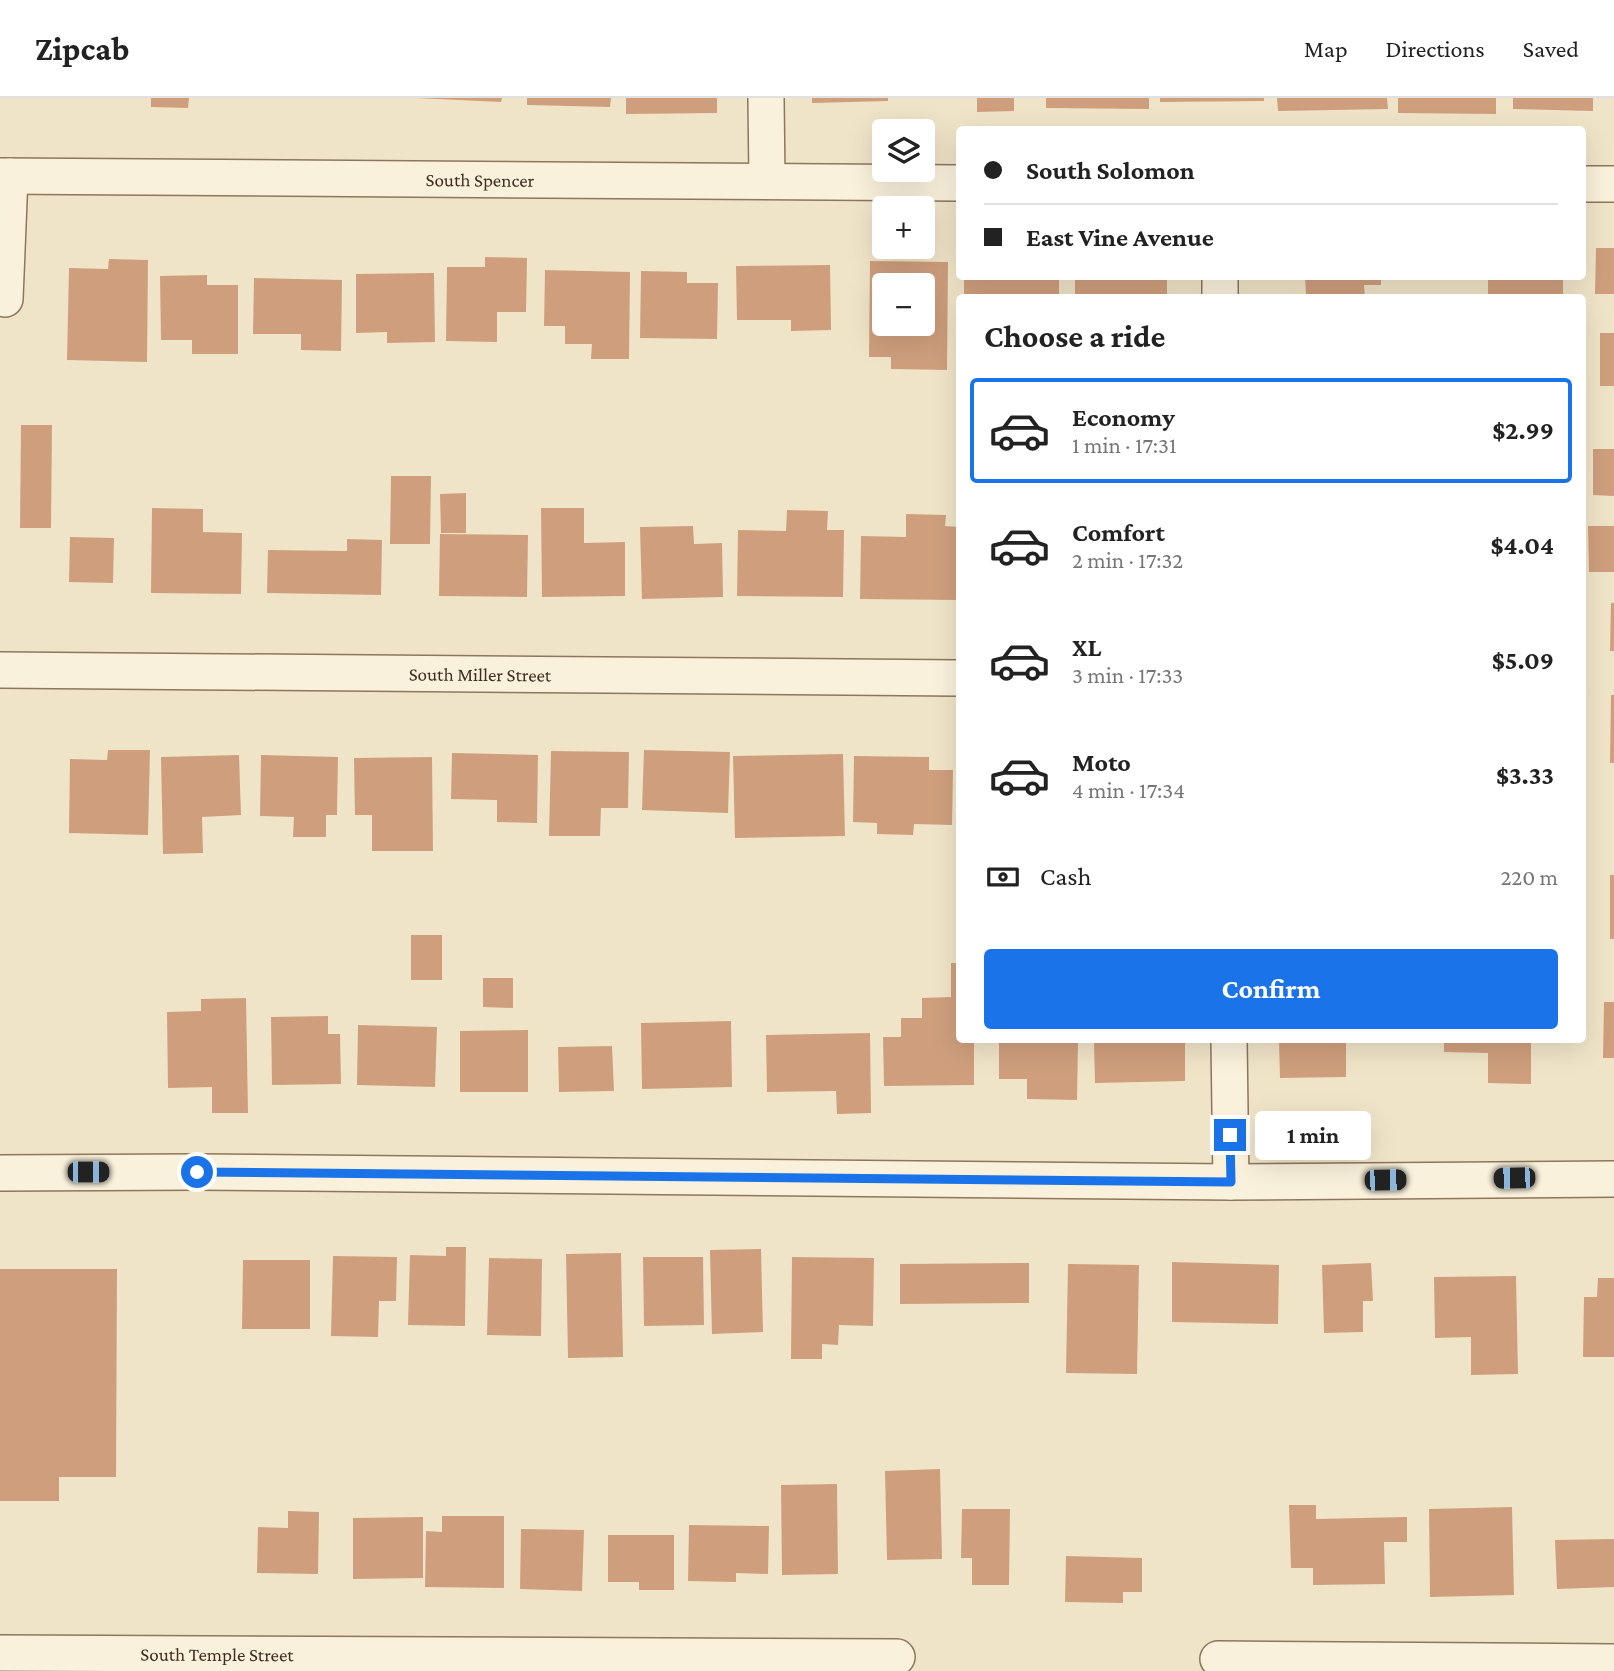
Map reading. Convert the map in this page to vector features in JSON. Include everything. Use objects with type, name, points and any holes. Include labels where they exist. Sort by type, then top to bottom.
[{"type":"street","points":[[766,98],[767,180]]},
{"type":"street","points":[[5,176],[5,299]]},
{"type":"street","name":"South Spencer","points":[[5,176],[956,183]]},
{"type":"street","points":[[1586,184],[1614,184]]},
{"type":"street","name":"South Miller Street","points":[[0,670],[956,678]]},
{"type":"street","points":[[1229,1043],[1231,1182]]},
{"type":"street","points":[[0,1173],[210,1172],[1231,1182],[1614,1179]]},
{"type":"street","name":"South Temple Street","points":[[0,1653],[897,1657]]},
{"type":"street","points":[[1218,1660],[1614,1662]]},
{"type":"building","points":[[151,98],[189,98],[188,108],[151,107]]},
{"type":"building","points":[[416,98],[502,98],[501,102]]},
{"type":"building","points":[[527,98],[611,98],[610,107],[527,105]]},
{"type":"building","points":[[626,98],[717,98],[717,113],[626,114]]},
{"type":"building","points":[[812,98],[888,98],[888,101],[812,103]]},
{"type":"building","points":[[977,98],[1014,98],[1014,111],[977,112]]},
{"type":"building","points":[[1046,98],[1149,98],[1149,109],[1046,108]]},
{"type":"building","points":[[1160,98],[1264,98],[1264,101],[1160,102]]},
{"type":"building","points":[[1277,98],[1387,98],[1388,109],[1278,111]]},
{"type":"building","points":[[1398,98],[1496,98],[1496,114],[1398,113]]},
{"type":"building","points":[[1513,98],[1593,98],[1593,111],[1513,109]]},
{"type":"building","points":[[1596,248],[1614,248],[1614,294],[1595,294]]},
{"type":"building","points":[[485,257],[527,258],[526,312],[497,312],[497,342],[446,341],[447,267],[485,267]]},
{"type":"building","points":[[109,259],[148,260],[147,362],[67,360],[69,268],[108,269]]},
{"type":"building","points":[[870,261],[948,262],[947,370],[891,369],[891,357],[869,357]]},
{"type":"building","points":[[830,265],[831,330],[791,331],[791,320],[737,320],[736,266]]},
{"type":"building","points":[[545,270],[630,272],[629,359],[591,359],[592,344],[565,344],[565,326],[544,326]]},
{"type":"building","points":[[641,271],[687,272],[687,283],[718,283],[717,339],[640,338]]},
{"type":"building","points":[[434,273],[435,342],[387,343],[387,332],[356,333],[356,274]]},
{"type":"building","points":[[207,275],[207,285],[238,285],[238,354],[192,354],[192,340],[161,340],[160,276]]},
{"type":"building","points":[[254,278],[342,280],[341,351],[301,350],[301,334],[253,334]]},
{"type":"building","points":[[964,280],[1059,280],[1059,294],[964,294]]},
{"type":"building","points":[[1075,280],[1167,280],[1167,294],[1075,294]]},
{"type":"building","points":[[1305,280],[1381,280],[1381,285],[1364,285],[1365,294],[1306,294]]},
{"type":"building","points":[[1488,280],[1563,280],[1563,294],[1488,294]]},
{"type":"building","points":[[1600,333],[1614,333],[1614,386],[1600,386]]},
{"type":"building","points":[[21,425],[52,425],[51,528],[20,528]]},
{"type":"building","points":[[1593,449],[1614,449],[1614,496],[1593,495]]},
{"type":"building","points":[[391,476],[431,476],[430,544],[390,544]]},
{"type":"building","points":[[466,493],[466,533],[441,533],[440,494]]},
{"type":"building","points":[[152,508],[203,509],[203,532],[242,533],[241,594],[151,593]]},
{"type":"building","points":[[541,508],[584,508],[584,543],[625,542],[625,596],[542,597]]},
{"type":"building","points":[[787,510],[828,511],[827,530],[844,530],[843,597],[737,596],[738,530],[786,531]]},
{"type":"building","points":[[906,514],[946,515],[945,526],[956,527],[956,600],[860,599],[861,536],[906,537]]},
{"type":"building","points":[[693,526],[694,544],[722,543],[723,597],[642,599],[640,527]]},
{"type":"building","points":[[1588,526],[1614,526],[1614,572],[1589,572]]},
{"type":"building","points":[[440,534],[528,535],[527,597],[439,596]]},
{"type":"building","points":[[70,537],[114,538],[113,583],[69,582]]},
{"type":"building","points":[[347,539],[382,540],[381,595],[267,593],[268,550],[347,551]]},
{"type":"building","points":[[1611,603],[1614,603],[1614,651],[1610,651]]},
{"type":"building","points":[[1611,695],[1614,695],[1614,763],[1610,763]]},
{"type":"building","points":[[108,750],[150,750],[148,835],[69,833],[70,759],[107,760]]},
{"type":"building","points":[[644,750],[730,752],[728,813],[642,810]]},
{"type":"building","points":[[551,751],[629,752],[628,808],[601,808],[600,836],[549,836]]},
{"type":"building","points":[[452,753],[538,755],[537,823],[497,822],[497,800],[451,799]]},
{"type":"building","points":[[843,754],[845,836],[735,838],[733,756]]},
{"type":"building","points":[[239,755],[241,815],[202,817],[203,853],[163,854],[161,757]]},
{"type":"building","points":[[261,755],[338,757],[337,815],[326,815],[326,837],[293,837],[294,817],[260,816]]},
{"type":"building","points":[[854,756],[929,757],[929,770],[953,770],[952,825],[914,824],[913,835],[877,834],[877,823],[853,822]]},
{"type":"building","points":[[432,757],[433,851],[372,851],[372,815],[355,815],[354,758]]},
{"type":"building","points":[[1610,875],[1614,875],[1614,939],[1610,939]]},
{"type":"building","points":[[411,935],[442,935],[442,980],[411,980]]},
{"type":"building","points":[[951,963],[956,963],[956,1043],[974,1043],[974,1085],[884,1086],[883,1037],[901,1037],[901,1018],[922,1018],[922,998],[951,997]]},
{"type":"building","points":[[483,978],[513,978],[513,1008],[483,1007]]},
{"type":"building","points":[[246,998],[248,1113],[212,1113],[212,1087],[168,1088],[167,1012],[201,1011],[201,999]]},
{"type":"building","points":[[1604,1002],[1614,1002],[1614,1058],[1603,1058]]},
{"type":"building","points":[[328,1016],[328,1034],[340,1034],[341,1084],[272,1085],[271,1017]]},
{"type":"building","points":[[731,1021],[732,1087],[642,1089],[641,1023]]},
{"type":"building","points":[[358,1025],[437,1027],[435,1087],[357,1085]]},
{"type":"building","points":[[528,1030],[528,1092],[460,1092],[460,1031]]},
{"type":"building","points":[[870,1033],[871,1113],[837,1114],[836,1091],[767,1092],[766,1035]]},
{"type":"building","points":[[999,1043],[1078,1043],[1077,1100],[1027,1099],[1027,1079],[999,1079]]},
{"type":"building","points":[[1094,1043],[1185,1043],[1185,1081],[1095,1083]]},
{"type":"building","points":[[1279,1043],[1346,1043],[1346,1077],[1280,1078]]},
{"type":"building","points":[[1444,1043],[1531,1043],[1531,1084],[1488,1083],[1488,1053],[1444,1052]]},
{"type":"building","points":[[612,1046],[614,1091],[559,1092],[558,1047]]},
{"type":"building","points":[[446,1247],[466,1247],[465,1326],[408,1325],[410,1255],[446,1256]]},
{"type":"building","points":[[761,1249],[763,1332],[712,1334],[710,1250]]},
{"type":"building","points":[[621,1253],[623,1357],[568,1358],[566,1254]]},
{"type":"building","points":[[333,1256],[397,1257],[396,1301],[379,1301],[378,1337],[331,1336]]},
{"type":"building","points":[[643,1257],[703,1257],[704,1325],[644,1326]]},
{"type":"building","points":[[792,1257],[874,1258],[873,1326],[839,1325],[838,1345],[822,1344],[822,1359],[791,1359]]},
{"type":"building","points":[[489,1258],[542,1259],[541,1336],[487,1335]]},
{"type":"building","points":[[243,1260],[310,1260],[310,1329],[242,1329]]},
{"type":"building","points":[[1172,1262],[1279,1265],[1278,1324],[1172,1322]]},
{"type":"building","points":[[1029,1263],[1029,1303],[900,1304],[900,1264]]},
{"type":"building","points":[[1371,1263],[1373,1301],[1363,1301],[1363,1332],[1324,1333],[1322,1265]]},
{"type":"building","points":[[1068,1264],[1139,1265],[1137,1374],[1066,1373]]},
{"type":"building","points":[[0,1269],[117,1269],[116,1477],[59,1477],[59,1501],[0,1501]]},
{"type":"building","points":[[1516,1276],[1518,1374],[1471,1375],[1471,1337],[1435,1338],[1434,1277]]},
{"type":"building","points":[[1598,1278],[1614,1278],[1614,1357],[1583,1357],[1584,1297],[1597,1297]]},
{"type":"building","points":[[940,1469],[942,1559],[887,1560],[885,1471]]},
{"type":"building","points":[[837,1484],[838,1574],[782,1575],[781,1485]]},
{"type":"building","points":[[1289,1505],[1316,1505],[1316,1519],[1407,1517],[1407,1542],[1384,1542],[1385,1584],[1313,1585],[1313,1568],[1291,1568]]},
{"type":"building","points":[[1512,1507],[1514,1595],[1430,1597],[1429,1509]]},
{"type":"building","points":[[962,1509],[1010,1509],[1009,1585],[972,1585],[972,1558],[961,1558]]},
{"type":"building","points":[[288,1511],[319,1512],[318,1574],[257,1573],[258,1527],[288,1528]]},
{"type":"building","points":[[442,1516],[504,1516],[504,1588],[425,1587],[426,1531],[442,1532]]},
{"type":"building","points":[[423,1517],[423,1578],[353,1579],[353,1518]]},
{"type":"building","points":[[689,1525],[769,1526],[768,1574],[736,1573],[736,1582],[688,1581]]},
{"type":"building","points":[[521,1529],[584,1530],[582,1591],[520,1589]]},
{"type":"building","points":[[608,1535],[674,1535],[674,1590],[639,1590],[639,1582],[608,1582]]},
{"type":"building","points":[[1614,1539],[1614,1587],[1557,1589],[1555,1540]]},
{"type":"building","points":[[1066,1556],[1142,1558],[1142,1592],[1123,1592],[1123,1603],[1065,1602]]},
{"type":"route","points":[[197,1172],[1231,1182],[1230,1135]]}]
